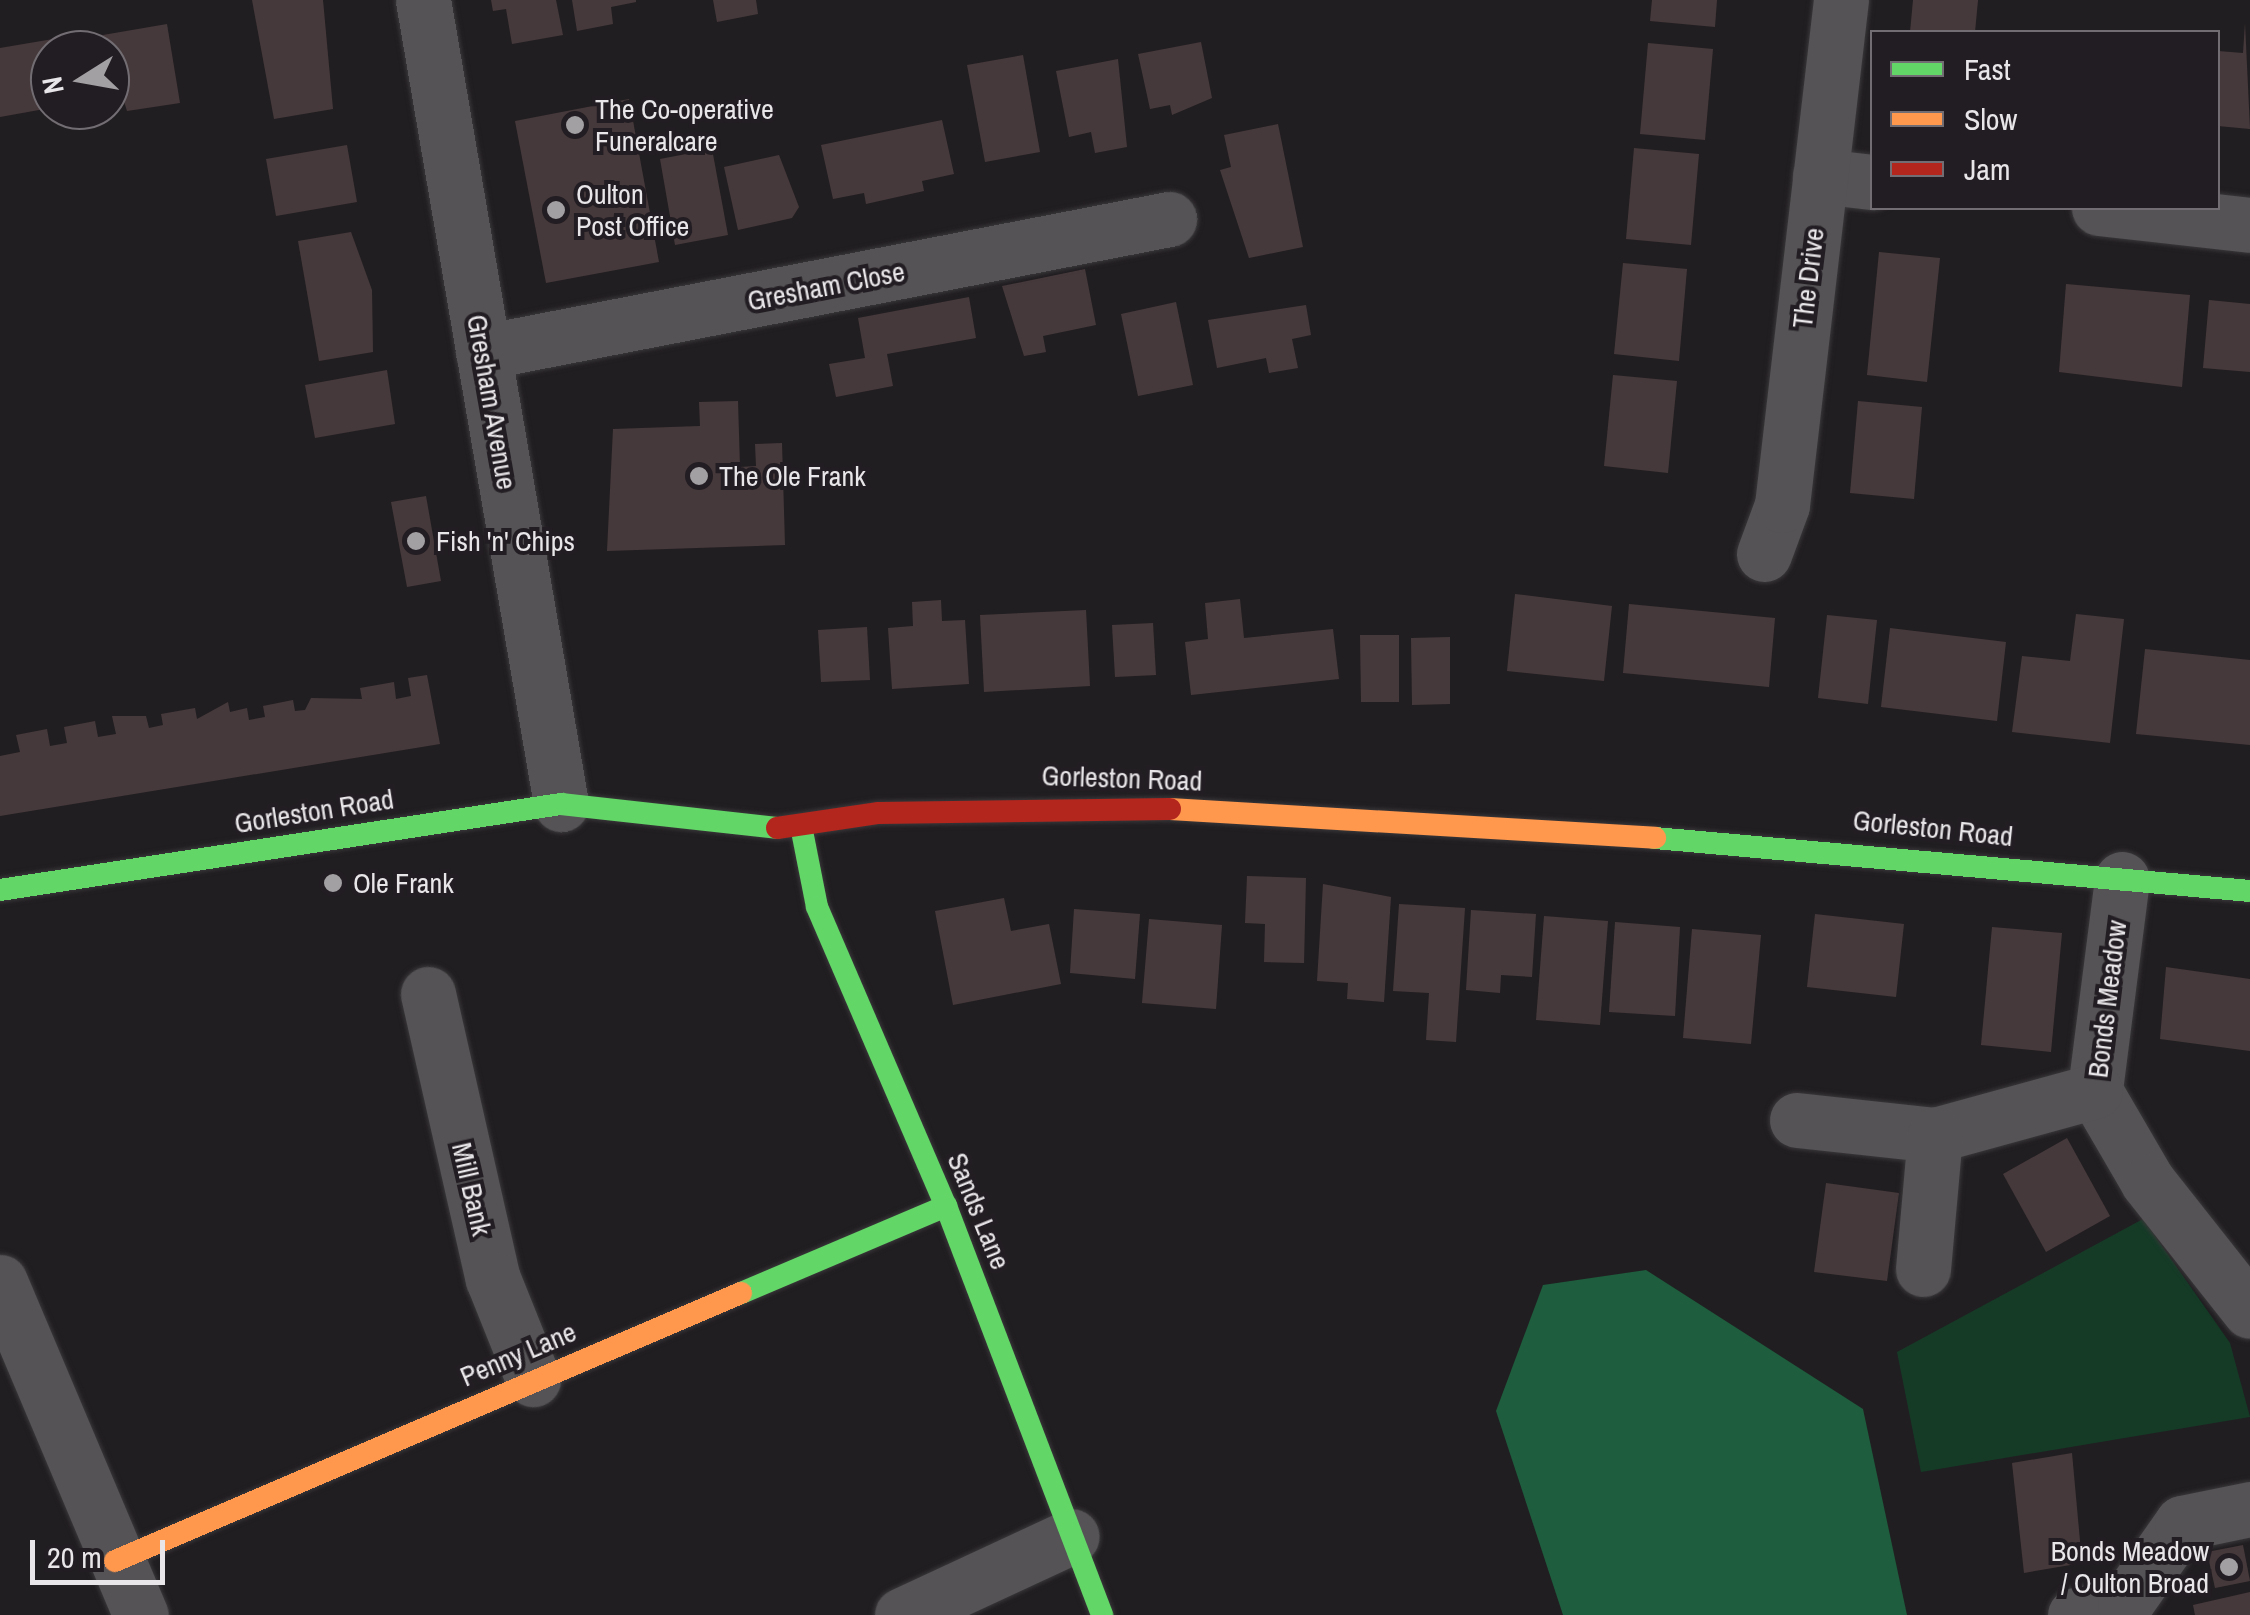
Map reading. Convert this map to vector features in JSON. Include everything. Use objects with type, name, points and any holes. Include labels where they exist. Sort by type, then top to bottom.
[{"type":"main road","name":"Gorleston Road","points":[[0,890],[561,804],[802,831],[879,813],[1158,808],[1798,846],[2250,891]]},
{"type":"main road","name":"Sands Lane","points":[[802,831],[817,906],[946,1206],[1102,1615]]},
{"type":"main road","name":"Penny Lane","points":[[115,1562],[946,1206]]},
{"type":"street","name":"Gresham Avenue","points":[[423,0],[561,804]]},
{"type":"street","name":"The Drive","points":[[1764,554],[1782,505],[1846,179],[1841,0]]},
{"type":"street","points":[[2117,210],[2250,225]]},
{"type":"street","name":"Gresham Close","points":[[483,352],[1169,219]]},
{"type":"street","name":"Bonds Meadow","points":[[2122,879],[2095,1091],[2148,1182],[2250,1311]]},
{"type":"street","name":"Mill Bank","points":[[428,994],[493,1279],[533,1380]]},
{"type":"street","points":[[1797,1120],[1935,1135],[2095,1091]]},
{"type":"street","points":[[1923,1269],[1935,1135]]},
{"type":"street","points":[[0,1282],[115,1562],[141,1615]]},
{"type":"street","points":[[2076,1615],[2125,1604],[2182,1523],[2250,1509]]},
{"type":"street","points":[[902,1615],[1072,1536]]},
{"type":"green space","points":[[2143,1219],[2230,1343],[2250,1417],[1921,1472],[1897,1352]]},
{"type":"green space","points":[[1646,1270],[1863,1409],[1907,1615],[1563,1615],[1496,1411],[1543,1285]]},
{"type":"building","points":[[252,0],[323,0],[333,109],[274,119]]},
{"type":"building","points":[[491,0],[556,0],[563,35],[512,44],[506,9],[493,11]]},
{"type":"building","points":[[572,0],[636,2],[611,7],[613,24],[577,31]]},
{"type":"building","points":[[713,0],[756,0],[758,14],[717,22]]},
{"type":"building","points":[[1652,0],[1717,0],[1715,27],[1650,21]]},
{"type":"building","points":[[1913,0],[1978,0],[1975,30],[1910,30]]},
{"type":"building","points":[[2245,23],[2250,129],[2220,126],[2220,51],[2243,53]]},
{"type":"building","points":[[167,24],[180,103],[130,111],[130,30]]},
{"type":"building","points":[[1201,42],[1212,98],[1172,115],[1170,105],[1150,109],[1138,54]]},
{"type":"building","points":[[30,43],[30,112],[0,117],[0,48]]},
{"type":"building","points":[[1648,43],[1713,49],[1705,140],[1640,134]]},
{"type":"building","points":[[1023,55],[1040,152],[985,162],[967,65]]},
{"type":"building","points":[[1118,59],[1127,147],[1095,153],[1091,132],[1069,137],[1056,71]]},
{"type":"building","points":[[629,99],[659,262],[546,283],[515,121]]},
{"type":"building","points":[[942,120],[954,174],[922,181],[924,191],[866,204],[864,193],[833,199],[821,145]]},
{"type":"building","points":[[1278,124],[1303,247],[1249,258],[1220,170],[1231,167],[1224,135]]},
{"type":"building","points":[[347,145],[357,202],[276,216],[266,159]]},
{"type":"building","points":[[1634,148],[1699,154],[1691,245],[1626,239]]},
{"type":"building","points":[[712,149],[728,235],[675,245],[660,159]]},
{"type":"building","points":[[779,155],[799,207],[792,218],[738,230],[724,167]]},
{"type":"building","points":[[351,232],[372,290],[373,352],[319,361],[298,241]]},
{"type":"building","points":[[1879,252],[1940,258],[1927,382],[1867,375]]},
{"type":"building","points":[[1623,263],[1687,269],[1679,361],[1614,354]]},
{"type":"building","points":[[1085,269],[1096,325],[1043,336],[1046,352],[1024,356],[1002,286]]},
{"type":"building","points":[[2066,284],[2190,295],[2182,387],[2059,372]]},
{"type":"building","points":[[969,297],[976,338],[887,354],[893,386],[836,397],[829,364],[865,358],[858,318]]},
{"type":"building","points":[[2209,300],[2250,304],[2250,372],[2203,368]]},
{"type":"building","points":[[1176,302],[1193,385],[1138,396],[1121,314]]},
{"type":"building","points":[[1306,305],[1311,335],[1292,339],[1298,368],[1269,373],[1266,358],[1217,368],[1208,320]]},
{"type":"building","points":[[387,370],[395,424],[315,438],[305,385]]},
{"type":"building","points":[[1613,375],[1677,381],[1668,473],[1604,466]]},
{"type":"building","name":"The Ole Frank","points":[[738,401],[740,467],[756,466],[755,444],[782,443],[785,545],[607,551],[613,429],[700,426],[699,402]]},
{"type":"building","points":[[1858,401],[1922,407],[1914,499],[1850,493]]},
{"type":"building","name":"Fish 'n' Chips","points":[[426,496],[441,581],[407,587],[391,502]]},
{"type":"building","points":[[1515,594],[1612,606],[1604,681],[1507,671]]},
{"type":"building","points":[[1240,599],[1244,638],[1333,629],[1339,679],[1191,695],[1185,642],[1208,639],[1205,603]]},
{"type":"building","points":[[941,600],[942,621],[965,620],[969,684],[892,689],[888,628],[913,626],[912,602]]},
{"type":"building","points":[[1629,604],[1775,618],[1769,687],[1623,673]]},
{"type":"building","points":[[1086,610],[1090,686],[984,692],[980,615]]},
{"type":"building","points":[[2076,614],[2124,619],[2110,743],[2012,732],[2022,656],[2070,661]]},
{"type":"building","points":[[1827,615],[1877,620],[1868,704],[1818,698]]},
{"type":"building","points":[[1153,623],[1156,675],[1115,677],[1112,625]]},
{"type":"building","points":[[867,627],[870,680],[821,682],[818,630]]},
{"type":"building","points":[[1890,628],[2006,642],[1997,721],[1881,707]]},
{"type":"building","points":[[1360,635],[1399,635],[1399,702],[1361,702]]},
{"type":"building","points":[[1450,637],[1450,704],[1412,705],[1411,638]]},
{"type":"building","points":[[2145,649],[2250,660],[2250,745],[2136,734]]},
{"type":"building","points":[[427,675],[440,744],[0,816],[0,756],[20,752],[16,735],[47,729],[50,746],[67,743],[64,727],[95,721],[98,737],[116,734],[112,716],[146,716],[149,728],[163,725],[161,714],[195,708],[197,719],[228,702],[230,712],[247,708],[249,720],[265,717],[263,706],[293,700],[295,711],[305,710],[311,698],[362,699],[360,688],[394,682],[396,699],[411,696],[408,678]]},
{"type":"building","points":[[1247,876],[1306,878],[1304,963],[1264,962],[1265,924],[1245,923]]},
{"type":"building","points":[[1323,884],[1391,897],[1384,1002],[1347,999],[1348,983],[1317,981]]},
{"type":"building","points":[[1004,898],[1011,931],[1049,924],[1061,984],[953,1005],[935,911]]},
{"type":"building","points":[[1399,904],[1465,908],[1456,1042],[1426,1040],[1429,993],[1393,991]]},
{"type":"building","points":[[1074,909],[1140,914],[1135,979],[1070,973]]},
{"type":"building","points":[[1471,910],[1536,914],[1532,977],[1501,975],[1500,993],[1466,990]]},
{"type":"building","points":[[1815,914],[1904,924],[1896,997],[1807,987]]},
{"type":"building","points":[[1544,916],[1608,921],[1600,1025],[1536,1020]]},
{"type":"building","points":[[1149,919],[1222,925],[1216,1009],[1142,1003]]},
{"type":"building","points":[[1615,922],[1680,927],[1675,1016],[1609,1012]]},
{"type":"building","points":[[1992,927],[2062,933],[2051,1052],[1981,1045]]},
{"type":"building","points":[[1692,929],[1761,935],[1751,1044],[1683,1038]]},
{"type":"building","points":[[2166,967],[2250,979],[2250,1051],[2160,1039]]},
{"type":"building","points":[[2067,1138],[2110,1216],[2046,1252],[2003,1174]]},
{"type":"building","points":[[1826,1183],[1899,1193],[1887,1281],[1814,1272]]},
{"type":"building","points":[[2072,1453],[2082,1563],[2024,1573],[2012,1463]]},
{"type":"building","name":"Bonds Meadow / Oulton Broad","points":[[2243,1545],[2250,1581],[2215,1588],[2207,1552]]},
{"type":"building","points":[[2250,1592],[2250,1615],[2195,1615],[2193,1605]]},
{"type":"traffic: fast","points":[[0,890],[561,804],[777,828]]},
{"type":"traffic: fast","points":[[802,831],[817,907],[946,1206],[1102,1615]]},
{"type":"traffic: fast","points":[[1655,838],[2250,891]]},
{"type":"traffic: fast","points":[[741,1293],[946,1206]]},
{"type":"traffic: slow","points":[[1170,809],[1655,838]]},
{"type":"traffic: slow","points":[[115,1561],[741,1293]]},
{"type":"traffic: jam","points":[[777,828],[879,813],[1170,809]]},
{"type":"place","name":"The Co-operative Funeralcare","points":[[575,125]]},
{"type":"place","name":"Oulton Post Office","points":[[556,210]]},
{"type":"place","name":"The Ole Frank","points":[[699,476]]},
{"type":"place","name":"Fish 'n' Chips","points":[[416,541]]},
{"type":"place","name":"Ole Frank","points":[[333,883]]},
{"type":"place","name":"Bonds Meadow / Oulton Broad","points":[[2229,1567]]}]
